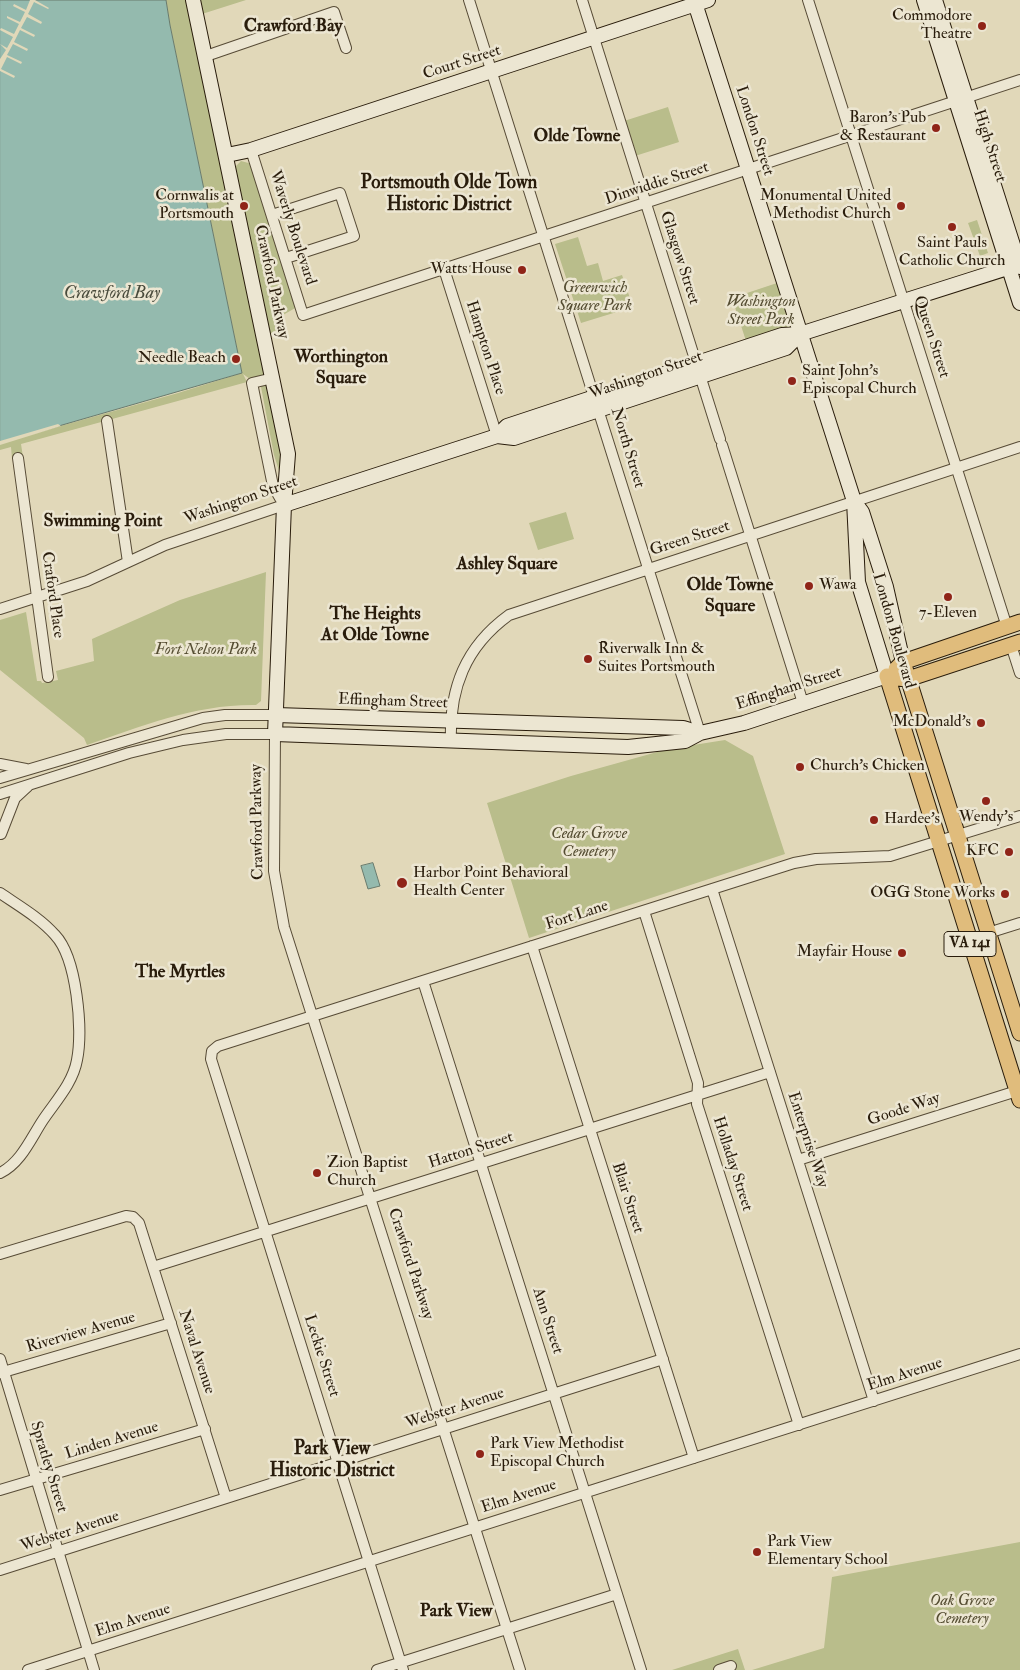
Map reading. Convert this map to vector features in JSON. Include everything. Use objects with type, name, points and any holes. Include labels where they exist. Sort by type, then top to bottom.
[{"type":"main road","name":"Effingham Street","points":[[887,676],[903,662],[1013,624]]},
{"type":"main road","name":"Effingham Street","points":[[887,676],[908,679],[1016,644]]},
{"type":"main road","name":"London Boulevard","points":[[903,662],[1020,1033]]},
{"type":"main road","name":"London Boulevard","points":[[887,676],[938,843],[1019,1093]]},
{"type":"street","name":"North Street","points":[[469,0],[700,733]]},
{"type":"street","name":"Glasgow Street","points":[[582,0],[803,703]]},
{"type":"street","name":"Queen Street","points":[[808,0],[956,468],[1013,624]]},
{"type":"street","name":"High Street","points":[[924,0],[962,100],[1017,266],[1020,304]]},
{"type":"street","name":"High Street","points":[[935,0],[962,100]]},
{"type":"street","name":"Court Street","points":[[227,155],[251,150],[492,72],[699,1]]},
{"type":"street","name":"London Street","points":[[699,1],[748,170],[854,501]]},
{"type":"street","name":"Crawford Parkway","points":[[194,2],[288,454],[284,505],[275,734],[274,870],[284,927],[520,1670]]},
{"type":"street","points":[[206,56],[334,12],[346,48]]},
{"type":"street","name":"Dinwiddie Street","points":[[303,315],[1020,80]]},
{"type":"street","name":"Waverly Boulevard","points":[[251,150],[303,315]]},
{"type":"street","points":[[272,215],[340,194],[354,236],[286,258]]},
{"type":"street","name":"Washington Street","points":[[497,436],[507,426],[595,396],[786,348],[800,334],[1017,266]]},
{"type":"street","name":"Hampton Place","points":[[444,269],[497,436]]},
{"type":"street","name":"Washington Street","points":[[0,609],[87,581],[165,545],[497,436],[514,438],[600,411],[698,370]]},
{"type":"street","points":[[273,378],[252,383],[274,486],[284,505]]},
{"type":"street","points":[[107,421],[128,562]]},
{"type":"street","name":"Green Street","points":[[451,742],[450,721],[463,669],[476,646],[491,628],[518,611],[1020,447]]},
{"type":"street","name":"Craford Place","points":[[18,458],[48,677]]},
{"type":"street","name":"London Boulevard","points":[[854,501],[862,512],[886,587],[903,662]]},
{"type":"street","name":"London Boulevard","points":[[854,501],[858,582],[887,676]]},
{"type":"street","points":[[1016,644],[1020,673]]},
{"type":"street","name":"Effingham Street","points":[[32,783],[129,753],[198,736],[275,734],[451,742],[628,747],[685,742],[700,733],[744,722],[887,676]]},
{"type":"street","name":"Effingham Street","points":[[29,770],[203,718],[225,715],[683,728],[700,733]]},
{"type":"street","points":[[0,764],[29,770]]},
{"type":"street","points":[[0,778],[29,770]]},
{"type":"street","points":[[0,794],[32,783]]},
{"type":"street","points":[[0,831],[15,798],[32,783]]},
{"type":"street","name":"Fort Lane","points":[[212,1051],[218,1046],[794,863],[816,859],[890,856],[938,843],[1020,816]]},
{"type":"street","name":"Enterprise Way","points":[[712,889],[874,1401]]},
{"type":"street","points":[[0,894],[40,921],[56,936],[64,947],[73,976],[78,1042],[77,1061],[65,1088],[16,1162],[0,1172]]},
{"type":"street","name":"Holladay Street","points":[[644,911],[698,1083],[697,1104],[798,1425]]},
{"type":"street","points":[[988,933],[1020,923]]},
{"type":"street","name":"Blair Street","points":[[532,946],[694,1458]]},
{"type":"street","name":"Ann Street","points":[[424,981],[641,1670]]},
{"type":"street","name":"Leckie Street","points":[[212,1051],[212,1059],[402,1666]]},
{"type":"street","name":"Hatton Street","points":[[153,1267],[770,1072]]},
{"type":"street","name":"Goode Way","points":[[798,1160],[1019,1093]]},
{"type":"street","name":"Naval Avenue","points":[[0,1254],[117,1218],[133,1217],[139,1223],[226,1498]]},
{"type":"street","name":"Riverview Avenue","points":[[2,1372],[171,1323]]},
{"type":"street","name":"Elm Avenue","points":[[28,1670],[1020,1354]]},
{"type":"street","name":"Spratley Street","points":[[0,1359],[2,1372],[94,1670]]},
{"type":"street","name":"Webster Avenue","points":[[0,1570],[663,1359]]},
{"type":"street","name":"Linden Avenue","points":[[0,1490],[205,1429]]},
{"type":"street","points":[[377,1670],[402,1666],[617,1594]]},
{"type":"street","points":[[719,1670],[731,1666]]},
{"type":"green space","points":[[166,0],[188,0],[224,168],[235,167],[241,161],[256,165],[297,307],[283,315],[278,330],[269,334],[281,458],[280,474],[274,455],[261,387],[243,374],[247,382],[21,444],[23,457],[12,459],[11,447],[0,450],[0,443],[242,373]]},
{"type":"green space","points":[[200,0],[246,0],[202,14]]},
{"type":"green space","points":[[668,107],[679,142],[635,156],[624,121]]},
{"type":"green space","points":[[977,220],[988,253],[980,256],[968,223]]},
{"type":"green space","name":"Greenwich Square Park","points":[[578,237],[587,266],[598,263],[603,281],[622,275],[633,307],[581,323],[555,244]]},
{"type":"green space","name":"Washington Street Park","points":[[777,283],[791,327],[746,341],[732,298]]},
{"type":"green space","points":[[566,512],[574,539],[538,550],[529,523]]},
{"type":"green space","name":"Fort Nelson Park","points":[[266,572],[261,701],[256,705],[212,708],[191,712],[87,745],[84,738],[0,670],[0,620],[26,612],[37,681],[42,683],[58,680],[56,671],[94,661],[92,639],[180,600]]},
{"type":"green space","name":"Cedar Grove Cemetery","points":[[725,740],[753,756],[785,854],[529,938],[487,803],[571,776],[668,749]]},
{"type":"green space","name":"Oak Grove Cemetery","points":[[1020,1542],[1020,1670],[752,1670],[824,1648],[832,1577]]},
{"type":"green space","points":[[738,1649],[745,1670],[672,1670]]},
{"type":"water","name":"Crawford Bay","points":[[0,0],[166,0],[242,373],[0,443]]},
{"type":"water","points":[[373,863],[380,886],[368,889],[361,866]]},
{"type":"pier","points":[[30,0],[35,0],[49,8],[34,2],[28,14],[42,22],[41,24],[27,17],[21,28],[35,35],[34,37],[20,30],[14,42],[28,49],[27,51],[13,44],[7,55],[22,62],[21,64],[7,57],[1,69],[15,76],[14,78],[0,71],[0,59],[6,50],[0,44],[7,48],[13,37],[0,30],[1,28],[14,34],[19,24],[7,18],[7,16],[20,22],[25,12],[13,6],[14,4],[26,10]]},
{"type":"pier","points":[[58,424],[61,426],[0,445],[0,441]]},
{"type":"place","name":"Commodore Theatre","points":[[982,26]]},
{"type":"place","name":"Baron’s Pub & Restaurant","points":[[936,128]]},
{"type":"place","name":"Cornwalis at Portsmouth","points":[[244,206]]},
{"type":"place","name":"Monumental United Methodist Church","points":[[901,206]]},
{"type":"place","name":"Saint Pauls Catholic Church","points":[[952,227]]},
{"type":"place","name":"Watts House","points":[[522,270]]},
{"type":"place","name":"Needle Beach","points":[[236,359]]},
{"type":"place","name":"Saint John's Episcopal Church","points":[[792,381]]},
{"type":"place","name":"Wawa","points":[[809,586]]},
{"type":"place","name":"7-Eleven","points":[[948,597]]},
{"type":"place","name":"Riverwalk Inn & Suites Portsmouth","points":[[588,659]]},
{"type":"place","name":"McDonald's","points":[[981,723]]},
{"type":"place","name":"Church's Chicken","points":[[800,767]]},
{"type":"place","name":"Wendy's","points":[[986,801]]},
{"type":"place","name":"Hardee's","points":[[874,820]]},
{"type":"place","name":"KFC","points":[[1009,852]]},
{"type":"place","name":"Harbor Point Behavioral Health Center","points":[[402,883]]},
{"type":"place","name":"OGG Stone Works","points":[[1005,894]]},
{"type":"place","name":"Mayfair House","points":[[902,953]]},
{"type":"place","name":"Zion Baptist Church","points":[[317,1173]]},
{"type":"place","name":"Park View Methodist Episcopal Church","points":[[480,1454]]},
{"type":"place","name":"Park View Elementary School","points":[[757,1552]]},
{"type":"district","name":"Crawford Bay","points":[[293,27]]},
{"type":"district","name":"Olde Towne","points":[[577,137]]},
{"type":"district","name":"Portsmouth Olde Town Historic District","points":[[449,195]]},
{"type":"district","name":"Worthington Square","points":[[341,368]]},
{"type":"district","name":"Swimming Point","points":[[103,522]]},
{"type":"district","name":"Ashley Square","points":[[507,565]]},
{"type":"district","name":"Olde Towne Square","points":[[730,596]]},
{"type":"district","name":"The Heights At Olde Towne","points":[[375,625]]},
{"type":"district","name":"The Myrtles","points":[[180,973]]},
{"type":"district","name":"Park View Historic District","points":[[332,1461]]},
{"type":"district","name":"Park View","points":[[456,1612]]}]
